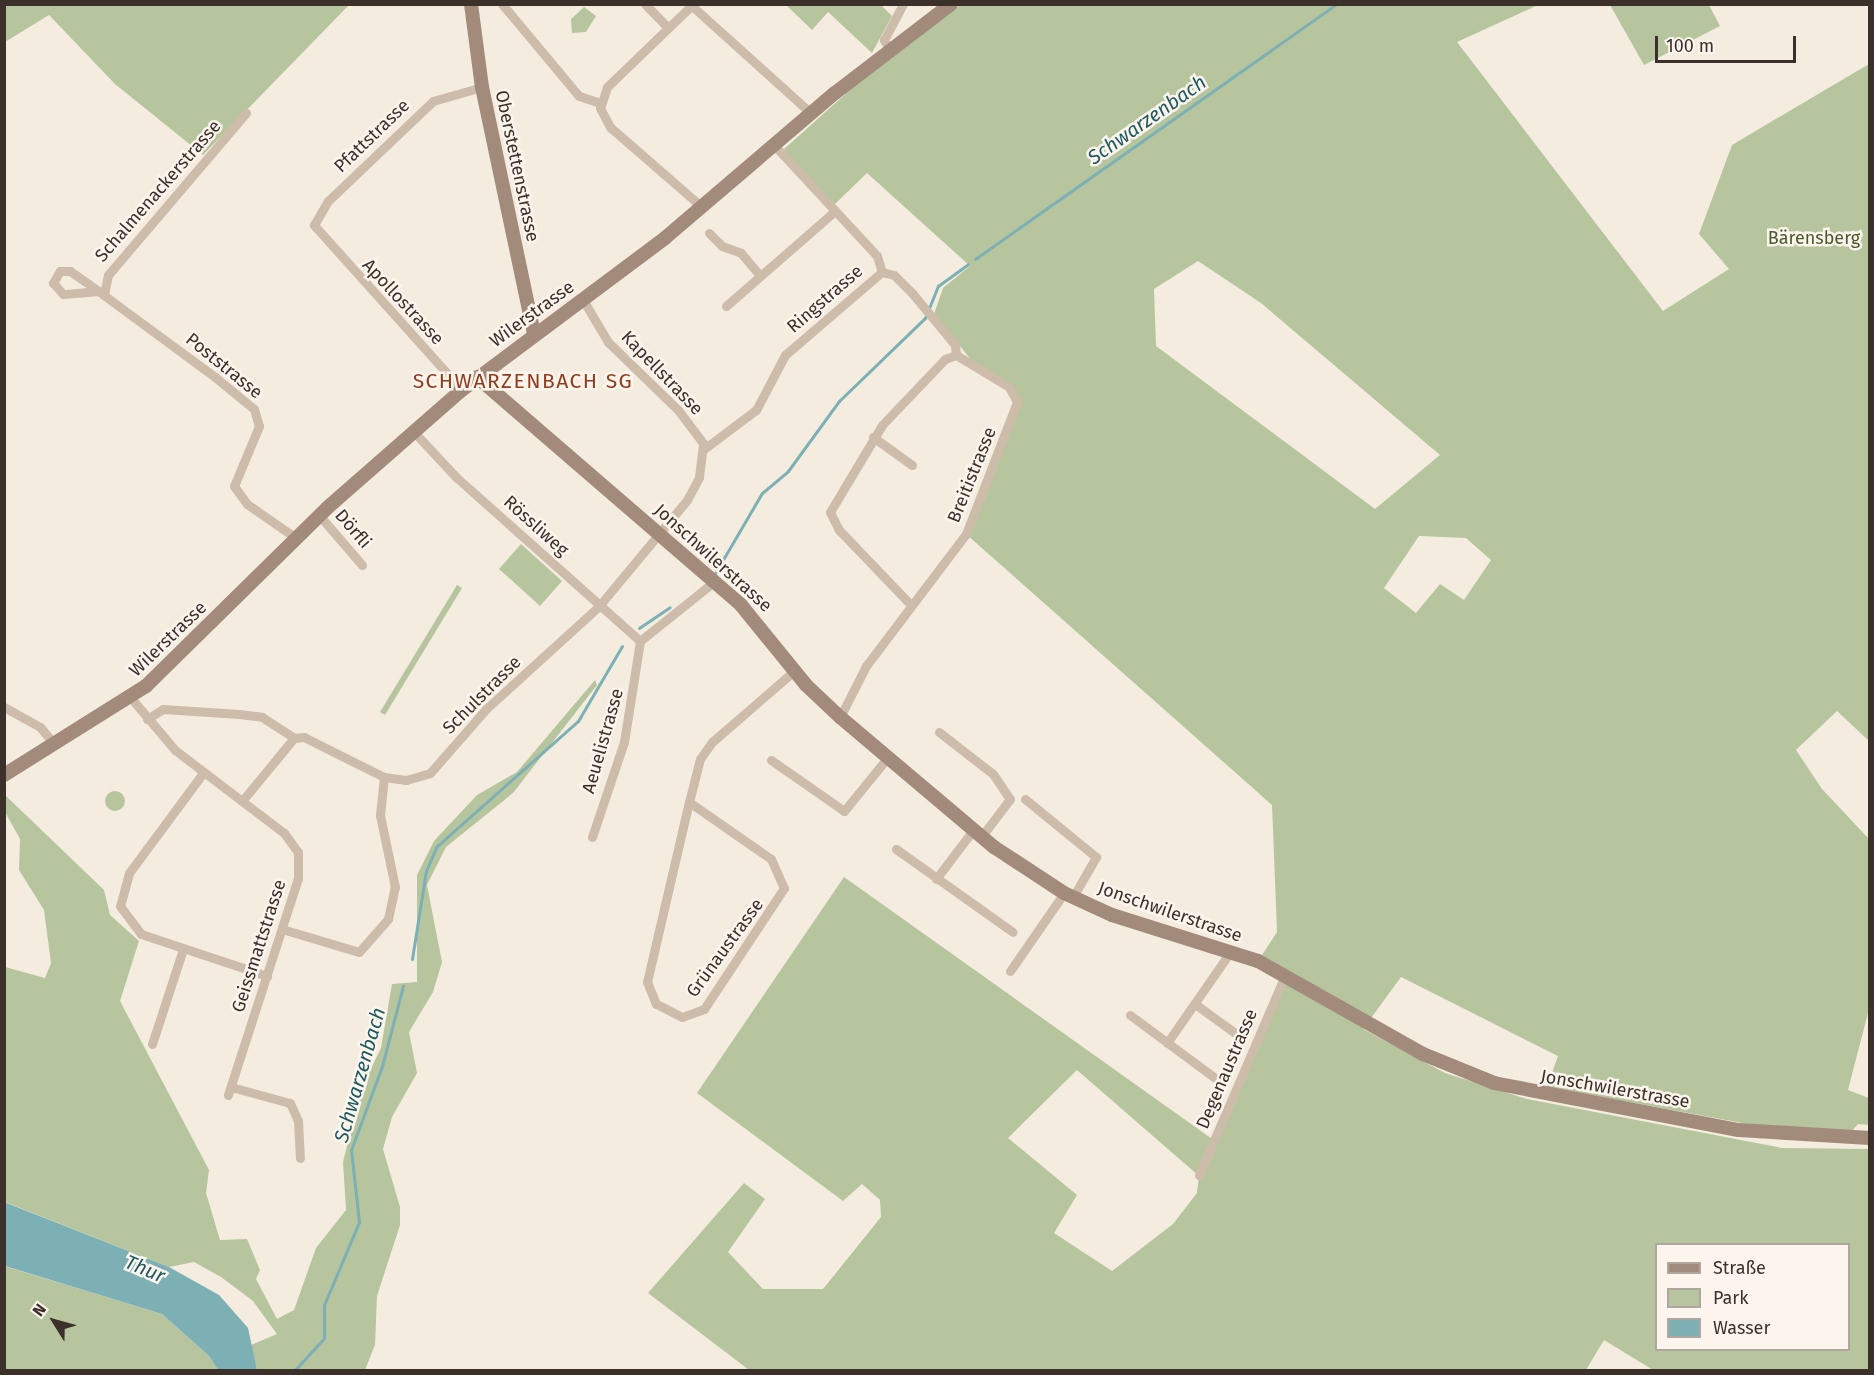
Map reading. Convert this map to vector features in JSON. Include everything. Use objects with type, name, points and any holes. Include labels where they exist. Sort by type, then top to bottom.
[{"type":"street","name":"Oberstettenstrasse","points":[[471,4],[482,87],[534,333]]},
{"type":"street","points":[[502,4],[573,90],[586,101],[601,103]]},
{"type":"street","points":[[645,4],[668,28]]},
{"type":"street","points":[[890,50],[884,40],[903,4]]},
{"type":"street","name":"Wilerstrasse","points":[[4,775],[131,698],[319,515],[462,390],[702,207],[811,113],[951,4]]},
{"type":"street","points":[[702,207],[610,127],[601,103],[607,87],[693,5],[811,113]]},
{"type":"street","name":"Pfattstrasse","points":[[319,237],[316,215],[427,106],[443,95],[482,87]]},
{"type":"street","name":"Schalmenackerstrasse","points":[[101,293],[108,275],[246,113]]},
{"type":"street","name":"Ringstrasse","points":[[704,449],[756,410],[785,356],[882,272],[877,256],[774,145]]},
{"type":"street","points":[[726,306],[835,211]]},
{"type":"street","points":[[709,233],[722,246],[741,253],[760,276]]},
{"type":"street","name":"Apollostrasse","points":[[319,237],[462,390]]},
{"type":"street","points":[[882,272],[896,277],[924,307],[955,345],[956,355],[945,359],[873,437],[830,516],[910,604]]},
{"type":"street","name":"Poststrasse","points":[[101,293],[254,409],[259,426],[234,486],[247,504],[296,538]]},
{"type":"street","name":"Kapellstrasse","points":[[582,298],[608,342],[684,417],[704,449]]},
{"type":"street","name":"Breitistrasse","points":[[840,717],[866,666],[910,604],[966,534],[1016,408],[1009,387],[956,355]]},
{"type":"street","name":"Jonschwilerstrasse","points":[[477,378],[715,581],[766,631],[795,670],[840,717],[977,833],[1069,895],[1231,951],[1286,975],[1423,1054],[1494,1083],[1739,1130],[1869,1138]]},
{"type":"street","name":"Rössliweg","points":[[414,432],[456,477],[640,641]]},
{"type":"street","points":[[873,437],[912,465]]},
{"type":"street","points":[[662,536],[695,486],[704,449]]},
{"type":"street","name":"Dörfli","points":[[319,515],[362,565]]},
{"type":"street","name":"Schulstrasse","points":[[147,719],[162,709],[262,717],[294,738],[321,745],[384,777],[406,780],[430,772],[486,709],[599,606],[662,536]]},
{"type":"street","points":[[640,641],[715,581]]},
{"type":"street","name":"Aeuelistrasse","points":[[592,837],[624,742],[640,641]]},
{"type":"street","name":"Grünaustrasse","points":[[689,802],[771,859],[784,888],[704,1009],[682,1017],[656,1004],[647,982],[689,802],[705,750],[795,670]]},
{"type":"street","name":"Geissmattstrasse","points":[[131,698],[147,719],[203,773],[287,836],[298,852],[298,878],[229,1091],[290,1103],[298,1121],[300,1158]]},
{"type":"street","points":[[4,707],[40,728],[55,745]]},
{"type":"street","points":[[936,879],[1010,800],[993,774],[939,732]]},
{"type":"street","points":[[242,801],[294,738]]},
{"type":"street","points":[[771,760],[844,811],[888,757]]},
{"type":"street","points":[[203,773],[131,871],[120,895],[124,917],[133,927],[183,949],[267,976]]},
{"type":"street","points":[[282,929],[359,952],[384,925],[395,887],[380,815],[384,777]]},
{"type":"street","points":[[1010,971],[1096,857],[1025,799]]},
{"type":"street","points":[[896,849],[1013,932]]},
{"type":"street","points":[[152,1044],[183,949]]},
{"type":"street","points":[[1167,1043],[1231,951]]},
{"type":"street","name":"Degenaustrasse","points":[[1199,1175],[1286,975]]},
{"type":"street","points":[[1195,1004],[1242,1038]]},
{"type":"street","points":[[1130,1015],[1218,1080]]},
{"type":"green space","points":[[5,5],[349,5],[203,155],[115,84],[49,15],[5,42]]},
{"type":"green space","points":[[786,5],[881,5],[892,16],[872,53],[828,12],[812,30]]},
{"type":"green space","name":"Bärensberg","points":[[960,5],[1538,5],[1457,42],[1663,311],[1729,269],[1699,234],[1732,145],[1869,64],[1869,741],[1837,711],[1796,750],[1822,789],[1869,839],[1869,1009],[1848,1090],[1869,1098],[1869,1125],[1858,1124],[1851,1132],[1748,1124],[1547,1087],[1558,1056],[1401,977],[1363,1029],[1445,1073],[1527,1099],[1782,1148],[1869,1149],[1869,1370],[1653,1370],[1604,1340],[1586,1370],[749,1370],[648,1293],[744,1183],[765,1199],[728,1252],[763,1289],[823,1289],[881,1217],[880,1200],[862,1184],[843,1201],[697,1093],[844,877],[1215,1141],[1282,982],[1258,961],[1277,932],[1272,805],[966,534],[1016,397],[980,371],[934,314],[943,288],[970,266],[867,173],[834,205],[783,150],[870,72]],"holes":[[[1198,261],[1261,303],[1440,455],[1375,509],[1156,346],[1154,289]],[[1419,536],[1466,538],[1491,560],[1464,600],[1440,584],[1416,613],[1384,588]],[[1077,1070],[1199,1176],[1197,1193],[1173,1224],[1112,1271],[1054,1233],[1077,1195],[1008,1138]]]},
{"type":"green space","points":[[1610,5],[1709,5],[1720,26],[1644,65]]},
{"type":"green space","points":[[584,7],[596,16],[586,32],[572,33],[571,19]]},
{"type":"green space","points":[[521,544],[562,581],[540,606],[499,569]]},
{"type":"green space","points":[[457,585],[462,588],[385,715],[380,712]]},
{"type":"green space","points":[[595,680],[597,685],[513,793],[446,847],[427,885],[442,962],[433,992],[409,1032],[417,1073],[392,1117],[383,1149],[400,1207],[400,1225],[377,1296],[375,1345],[365,1370],[257,1370],[251,1345],[277,1334],[253,1301],[221,1277],[194,1262],[169,1267],[5,1202],[5,967],[45,978],[51,963],[44,910],[19,870],[20,839],[5,812],[4,794],[104,890],[110,915],[139,941],[120,1001],[209,1170],[206,1193],[220,1240],[247,1239],[260,1270],[256,1279],[277,1319],[294,1310],[316,1248],[346,1210],[343,1162],[361,1089],[381,1048],[392,984],[417,982],[417,875],[434,841],[477,795],[517,772]]},
{"type":"green space","points":[[115,791],[122,794],[125,801],[122,808],[115,811],[108,808],[105,801],[108,794]]},
{"type":"green space","points":[[4,1266],[162,1314],[209,1356],[218,1370],[5,1370]]},
{"type":"water","name":"Thur","points":[[4,1202],[169,1267],[219,1295],[248,1328],[257,1370],[218,1370],[209,1356],[162,1314],[5,1266]]},
{"type":"waterway","name":"Schwarzenbach","points":[[975,259],[1337,4]]},
{"type":"waterway","name":"Schwarzenbach","points":[[714,575],[762,493],[788,471],[839,401],[925,318],[938,286],[968,264]]},
{"type":"waterway","name":"Schwarzenbach","points":[[639,628],[670,607]]},
{"type":"waterway","name":"Schwarzenbach","points":[[412,959],[426,871],[436,847],[578,721],[622,646]]},
{"type":"waterway","name":"Schwarzenbach","points":[[295,1370],[324,1338],[324,1305],[359,1222],[351,1150],[382,1066],[403,986]]},
{"type":"district","name":"SCHWARZENBACH SG","points":[[523,381]]}]
